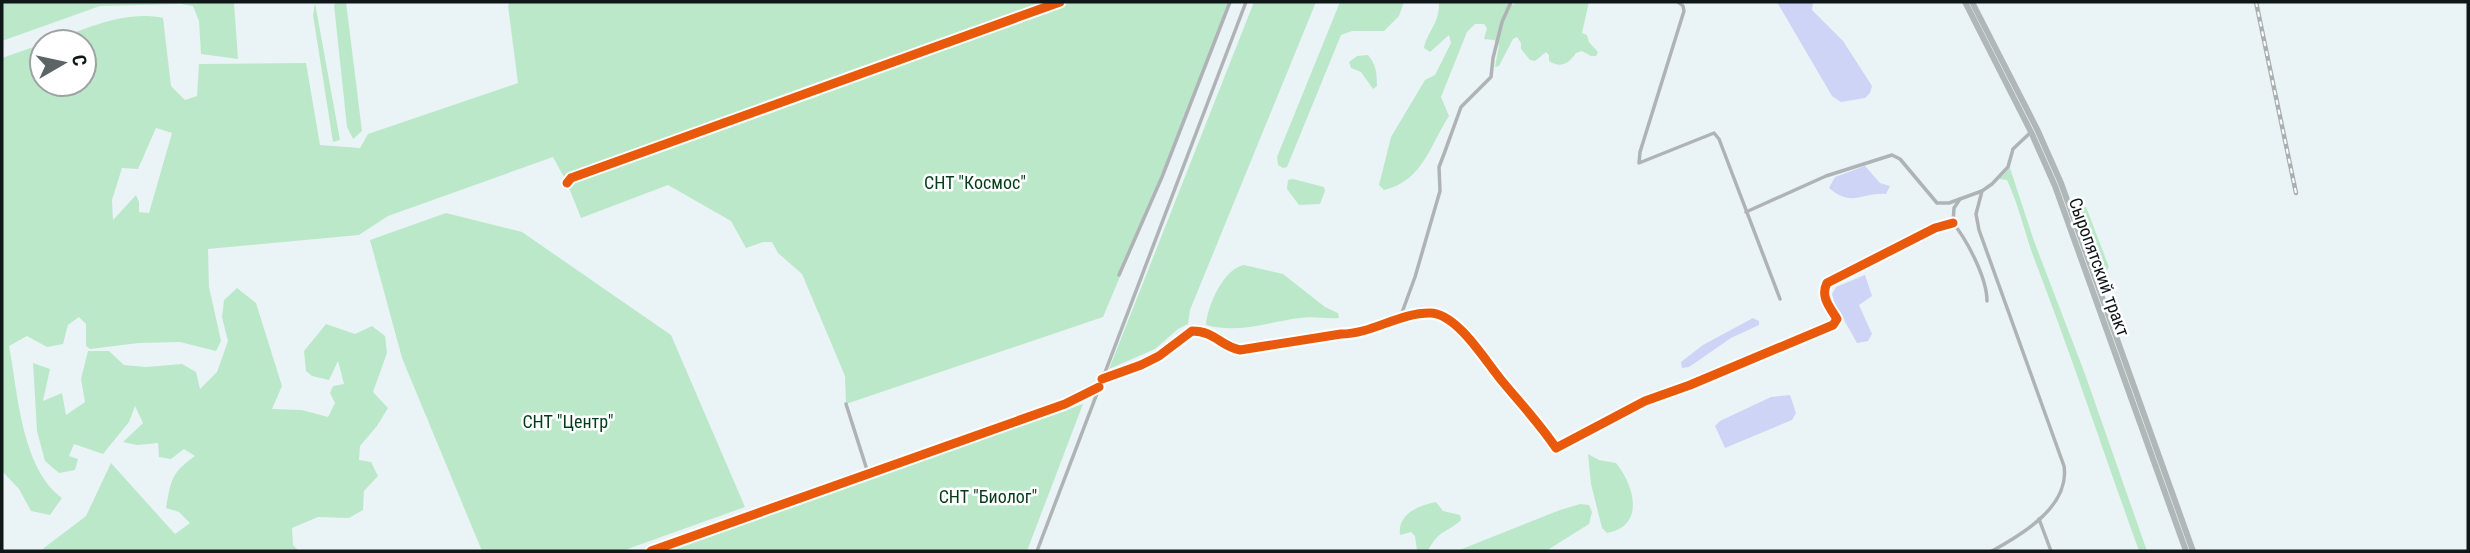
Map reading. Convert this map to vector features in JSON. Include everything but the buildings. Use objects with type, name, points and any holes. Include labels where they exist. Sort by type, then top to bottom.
[{"type":"main road","name":"Сыропятский тракт","points":[[1965,2],[2031,132],[2055,186],[2186,551]]},
{"type":"main road","name":"Сыропятский тракт","points":[[1972,2],[2037,129],[2061,183],[2193,551]]},
{"type":"street","points":[[567,183],[571,178],[1060,2]]},
{"type":"street","points":[[1119,275],[1157,189],[1230,2]]},
{"type":"street","points":[[1037,551],[1246,2]]},
{"type":"street","points":[[1400,318],[1440,191],[1441,160],[1461,107],[1491,77],[1502,22],[1511,2]]},
{"type":"street","points":[[1678,2],[1684,11],[1640,152],[1639,163],[1714,133],[1719,139],[1780,299]]},
{"type":"street","points":[[1746,212],[1826,176],[1892,155],[1900,159],[1937,203],[1950,203],[1982,191],[2008,167],[2013,149],[2031,132]]},
{"type":"street","points":[[1982,191],[1976,214],[1979,230],[2066,477],[2063,488],[2039,519],[1992,551]]},
{"type":"street","points":[[1960,199],[1954,208],[1953,223],[1967,242],[1987,301]]},
{"type":"street","points":[[1102,379],[1122,374],[1159,356],[1192,331],[1208,333],[1229,348],[1240,350],[1356,334],[1400,318],[1431,313],[1452,323],[1462,332],[1541,425],[1556,448],[1646,401],[1690,386],[1833,326],[1837,319],[1825,300],[1824,290],[1827,283],[1935,228],[1953,223]]},
{"type":"street","points":[[651,551],[1065,404],[1098,387]]},
{"type":"street","points":[[846,404],[868,473]]},
{"type":"street","points":[[2039,519],[2051,551]]},
{"type":"green space","points":[[2,2],[234,2],[238,59],[201,54],[199,21],[193,6],[181,4],[100,6],[38,28],[28,28],[28,32],[2,41]]},
{"type":"green space","points":[[337,2],[346,2],[362,131],[353,139],[347,127],[334,5]]},
{"type":"green space","name":"СНТ \"Космос\"","points":[[510,2],[1230,2],[1162,177],[1103,317],[846,404],[845,376],[802,274],[778,253],[772,242],[746,248],[731,221],[668,185],[581,218],[553,157],[388,216],[359,235],[208,249],[209,287],[221,341],[216,351],[180,342],[139,343],[90,349],[86,346],[86,324],[79,317],[68,325],[63,344],[47,347],[27,336],[9,346],[19,406],[30,449],[48,485],[62,498],[50,515],[31,511],[19,489],[2,471],[2,58],[28,49],[28,98],[98,98],[98,28],[88,28],[134,17],[163,18],[171,86],[185,100],[197,96],[199,64],[306,63],[320,145],[360,148],[368,134],[518,83],[508,6]],"holes":[[[156,128],[172,133],[149,213],[139,212],[136,195],[113,220],[112,200],[122,168],[138,169]]]},
{"type":"green space","points":[[1254,2],[1316,2],[1190,310],[1188,324],[1155,349],[1109,369]]},
{"type":"green space","points":[[1340,2],[1404,2],[1399,16],[1384,31],[1352,31],[1341,35],[1287,167],[1283,168],[1278,165],[1277,157]]},
{"type":"green space","points":[[1439,2],[1508,2],[1513,5],[1517,2],[1589,2],[1582,33],[1587,35],[1589,42],[1598,52],[1596,56],[1582,51],[1576,53],[1561,65],[1549,61],[1546,52],[1535,61],[1530,60],[1521,49],[1517,37],[1513,39],[1499,66],[1495,67],[1499,45],[1494,40],[1484,39],[1487,28],[1484,24],[1475,24],[1467,32],[1441,97],[1449,116],[1417,170],[1408,179],[1384,190],[1379,185],[1391,137],[1425,80],[1435,75],[1451,43],[1449,35],[1430,52],[1424,48],[1437,17]]},
{"type":"green space","points":[[315,3],[340,140],[333,142],[313,15]]},
{"type":"green space","points":[[1368,55],[1376,73],[1377,86],[1373,89],[1361,72],[1351,68],[1349,62],[1357,56]]},
{"type":"green space","points":[[2010,168],[2147,551],[2139,551],[2015,200],[2007,180],[1999,179]]},
{"type":"green space","points":[[1288,180],[1324,187],[1320,204],[1299,205],[1287,189]]},
{"type":"green space","points":[[2086,207],[2109,267],[2106,271],[2091,243],[2079,209]]},
{"type":"green space","name":"СНТ \"Центр\"","points":[[446,213],[522,232],[671,335],[745,507],[622,551],[482,551],[402,358],[370,240]]},
{"type":"green space","points":[[1244,265],[1283,274],[1325,307],[1338,313],[1339,318],[1305,317],[1241,328],[1206,325],[1210,308],[1223,280]]},
{"type":"green space","points":[[237,288],[256,303],[282,386],[272,409],[302,410],[328,417],[335,403],[330,393],[333,386],[344,384],[338,361],[329,380],[312,376],[306,371],[304,351],[326,324],[355,334],[372,326],[385,336],[387,353],[373,392],[388,408],[360,446],[359,460],[371,462],[378,476],[364,491],[363,510],[349,518],[318,517],[292,528],[293,545],[299,551],[40,551],[86,516],[111,463],[175,534],[190,523],[179,512],[166,508],[169,490],[181,467],[195,456],[184,449],[171,459],[159,457],[158,443],[137,445],[123,442],[143,423],[135,406],[129,422],[103,454],[74,444],[69,456],[78,459],[75,470],[59,473],[45,461],[37,431],[33,363],[50,369],[43,401],[62,393],[66,415],[85,402],[81,379],[88,351],[109,351],[124,365],[146,367],[182,364],[196,372],[200,389],[217,372],[228,341],[222,317],[224,300]]},
{"type":"green space","name":"СНТ \"Биолог\"","points":[[1083,404],[1027,551],[667,551]]},
{"type":"green space","points":[[1588,454],[1599,460],[1616,463],[1628,482],[1631,493],[1632,514],[1619,529],[1607,533],[1602,528],[1591,484]]},
{"type":"green space","points":[[1436,502],[1443,511],[1460,515],[1461,520],[1439,535],[1428,551],[1417,551],[1415,536],[1411,532],[1400,535],[1402,521],[1416,508]]},
{"type":"green space","points":[[1580,504],[1589,505],[1592,512],[1589,524],[1546,551],[1457,551],[1560,510]]},
{"type":"water","points":[[1777,2],[1813,3],[1812,10],[1843,41],[1872,86],[1865,98],[1841,102],[1832,96]]},
{"type":"water","points":[[1865,166],[1880,183],[1890,186],[1886,194],[1851,198],[1837,194],[1829,188],[1835,177]]},
{"type":"water","points":[[1865,275],[1872,296],[1859,305],[1872,334],[1868,341],[1857,343],[1832,294],[1836,287]]},
{"type":"water","points":[[1753,318],[1759,321],[1759,325],[1731,338],[1689,367],[1682,368],[1681,362],[1703,345]]},
{"type":"water","points":[[1790,395],[1796,413],[1792,420],[1725,448],[1715,426],[1720,421],[1771,397]]},
{"type":"railway","points":[[2256,2],[2296,193]]},
{"type":"cycle path","points":[[567,183],[571,178],[1060,2]]},
{"type":"cycle path","points":[[1102,379],[1159,356],[1192,331],[1206,333],[1240,350],[1363,331],[1407,316],[1434,313],[1459,328],[1556,448],[1645,401],[1833,325],[1837,319],[1825,297],[1827,283],[1935,228],[1953,223]]},
{"type":"cycle path","points":[[651,551],[1065,404],[1099,387]]}]
